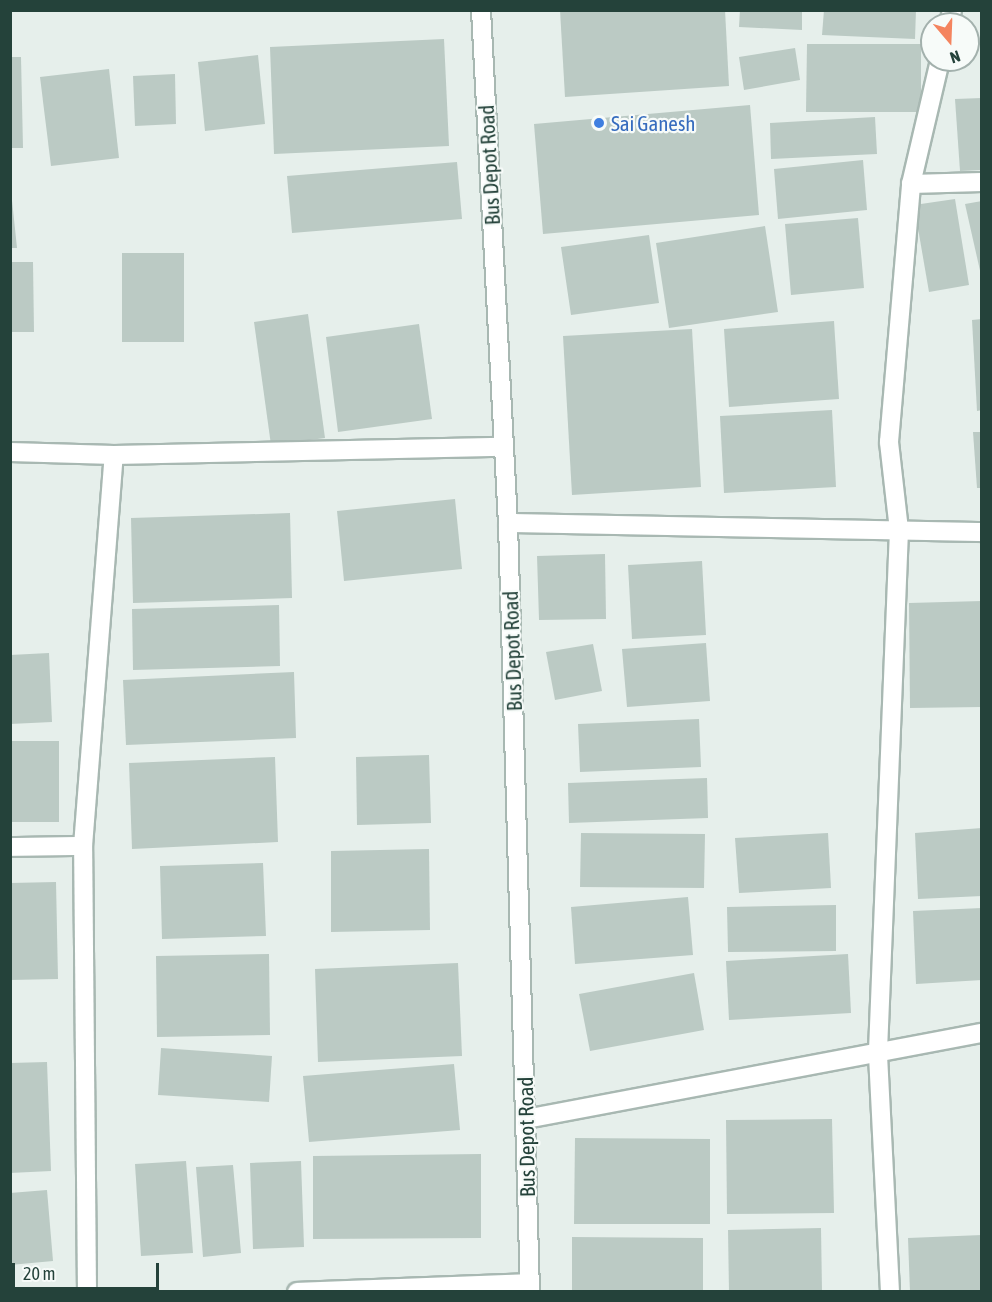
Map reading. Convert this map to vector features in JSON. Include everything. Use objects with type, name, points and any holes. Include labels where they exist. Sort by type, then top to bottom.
[{"type":"street","name":"Bus Depot Road","points":[[481,10],[508,523],[530,1287]]},
{"type":"street","points":[[890,1292],[878,1051],[899,530],[890,442],[911,184],[937,72]]},
{"type":"street","points":[[911,184],[981,182]]},
{"type":"street","points":[[10,452],[114,455],[503,447]]},
{"type":"street","points":[[87,1292],[83,846],[114,455]]},
{"type":"street","points":[[508,523],[981,532]]},
{"type":"street","points":[[10,848],[83,846]]},
{"type":"street","points":[[526,1119],[981,1033]]},
{"type":"street","points":[[297,1292],[530,1287]]},
{"type":"building","points":[[560,10],[725,10],[729,86],[565,97]]},
{"type":"building","points":[[740,10],[802,10],[802,30],[739,27]]},
{"type":"building","points":[[824,10],[916,10],[915,39],[822,35]]},
{"type":"building","points":[[444,39],[449,146],[274,154],[270,47]]},
{"type":"building","points":[[807,44],[920,44],[921,112],[806,112]]},
{"type":"building","points":[[795,48],[800,80],[744,90],[739,57]]},
{"type":"building","points":[[258,55],[265,124],[205,131],[198,62]]},
{"type":"building","points":[[10,57],[21,57],[23,148],[10,148]]},
{"type":"building","points":[[109,69],[119,158],[51,166],[40,77]]},
{"type":"building","points":[[175,74],[176,124],[135,126],[133,76]]},
{"type":"building","points":[[982,98],[982,170],[960,171],[955,99]]},
{"type":"building","points":[[750,105],[759,215],[543,234],[534,124]]},
{"type":"building","points":[[875,117],[877,154],[771,159],[770,123]]},
{"type":"building","points":[[863,160],[867,210],[778,219],[774,169]]},
{"type":"building","points":[[457,162],[462,219],[292,233],[287,176]]},
{"type":"building","points":[[10,181],[17,248],[10,248]]},
{"type":"building","points":[[955,199],[969,285],[929,292],[914,205]]},
{"type":"building","points":[[982,201],[982,275],[981,275],[965,204]]},
{"type":"building","points":[[858,218],[864,288],[791,295],[785,224]]},
{"type":"building","points":[[765,226],[778,312],[669,328],[656,243]]},
{"type":"building","points":[[649,235],[659,303],[571,315],[561,247]]},
{"type":"building","points":[[122,253],[184,253],[184,342],[122,342]]},
{"type":"building","points":[[10,262],[33,262],[34,332],[10,332]]},
{"type":"building","points":[[308,314],[325,438],[271,445],[254,322]]},
{"type":"building","points":[[982,319],[982,410],[977,411],[972,320]]},
{"type":"building","points":[[834,321],[839,399],[729,407],[724,329]]},
{"type":"building","points":[[419,324],[432,419],[338,432],[326,337]]},
{"type":"building","points":[[692,329],[701,487],[572,495],[563,336]]},
{"type":"building","points":[[832,410],[836,487],[724,493],[720,416]]},
{"type":"building","points":[[973,432],[982,432],[982,488],[977,488]]},
{"type":"building","points":[[455,499],[462,569],[344,581],[337,511]]},
{"type":"building","points":[[290,513],[292,598],[133,603],[131,518]]},
{"type":"building","points":[[605,554],[606,619],[539,620],[537,556]]},
{"type":"building","points":[[702,561],[706,635],[632,639],[628,565]]},
{"type":"building","points":[[982,601],[982,707],[910,708],[909,603]]},
{"type":"building","points":[[279,605],[280,666],[133,670],[132,609]]},
{"type":"building","points":[[706,643],[710,701],[627,707],[622,649]]},
{"type":"building","points":[[593,644],[602,691],[555,700],[546,652]]},
{"type":"building","points":[[49,653],[52,722],[10,724],[10,655]]},
{"type":"building","points":[[294,672],[296,738],[126,745],[123,680]]},
{"type":"building","points":[[699,719],[701,767],[580,772],[578,724]]},
{"type":"building","points":[[10,741],[59,741],[59,822],[10,822]]},
{"type":"building","points":[[429,755],[431,823],[357,825],[356,757]]},
{"type":"building","points":[[275,757],[278,842],[132,849],[129,763]]},
{"type":"building","points":[[707,778],[708,818],[569,823],[568,783]]},
{"type":"building","points":[[982,828],[982,896],[918,899],[915,833]]},
{"type":"building","points":[[581,833],[705,834],[704,888],[580,887]]},
{"type":"building","points":[[828,833],[831,888],[739,893],[735,838]]},
{"type":"building","points":[[429,849],[430,930],[331,932],[331,851]]},
{"type":"building","points":[[263,863],[266,936],[162,939],[160,866]]},
{"type":"building","points":[[56,882],[58,979],[10,980],[10,883]]},
{"type":"building","points":[[688,897],[693,955],[575,964],[571,907]]},
{"type":"building","points":[[836,905],[836,951],[728,952],[727,907]]},
{"type":"building","points":[[982,908],[982,980],[916,984],[913,911]]},
{"type":"building","points":[[269,954],[270,1035],[157,1037],[156,956]]},
{"type":"building","points":[[848,954],[851,1013],[729,1020],[726,961]]},
{"type":"building","points":[[458,963],[462,1056],[318,1062],[315,969]]},
{"type":"building","points":[[694,973],[704,1030],[590,1051],[579,994]]},
{"type":"building","points":[[161,1048],[272,1056],[269,1102],[158,1095]]},
{"type":"building","points":[[47,1062],[51,1171],[10,1173],[10,1063]]},
{"type":"building","points":[[454,1064],[460,1130],[309,1142],[303,1076]]},
{"type":"building","points":[[832,1119],[834,1213],[727,1214],[726,1120]]},
{"type":"building","points":[[575,1138],[710,1139],[710,1224],[574,1224]]},
{"type":"building","points":[[481,1154],[481,1238],[313,1239],[313,1156]]},
{"type":"building","points":[[186,1161],[193,1253],[141,1256],[135,1164]]},
{"type":"building","points":[[301,1161],[304,1247],[253,1249],[250,1163]]},
{"type":"building","points":[[233,1165],[241,1253],[203,1257],[196,1167]]},
{"type":"building","points":[[47,1190],[53,1261],[10,1265],[10,1193]]},
{"type":"building","points":[[821,1228],[822,1292],[729,1292],[728,1230]]},
{"type":"building","points":[[982,1235],[982,1292],[910,1292],[908,1238]]},
{"type":"building","points":[[572,1237],[703,1238],[703,1292],[572,1292]]},
{"type":"place","name":"Sai Ganesh","points":[[599,123]]}]
